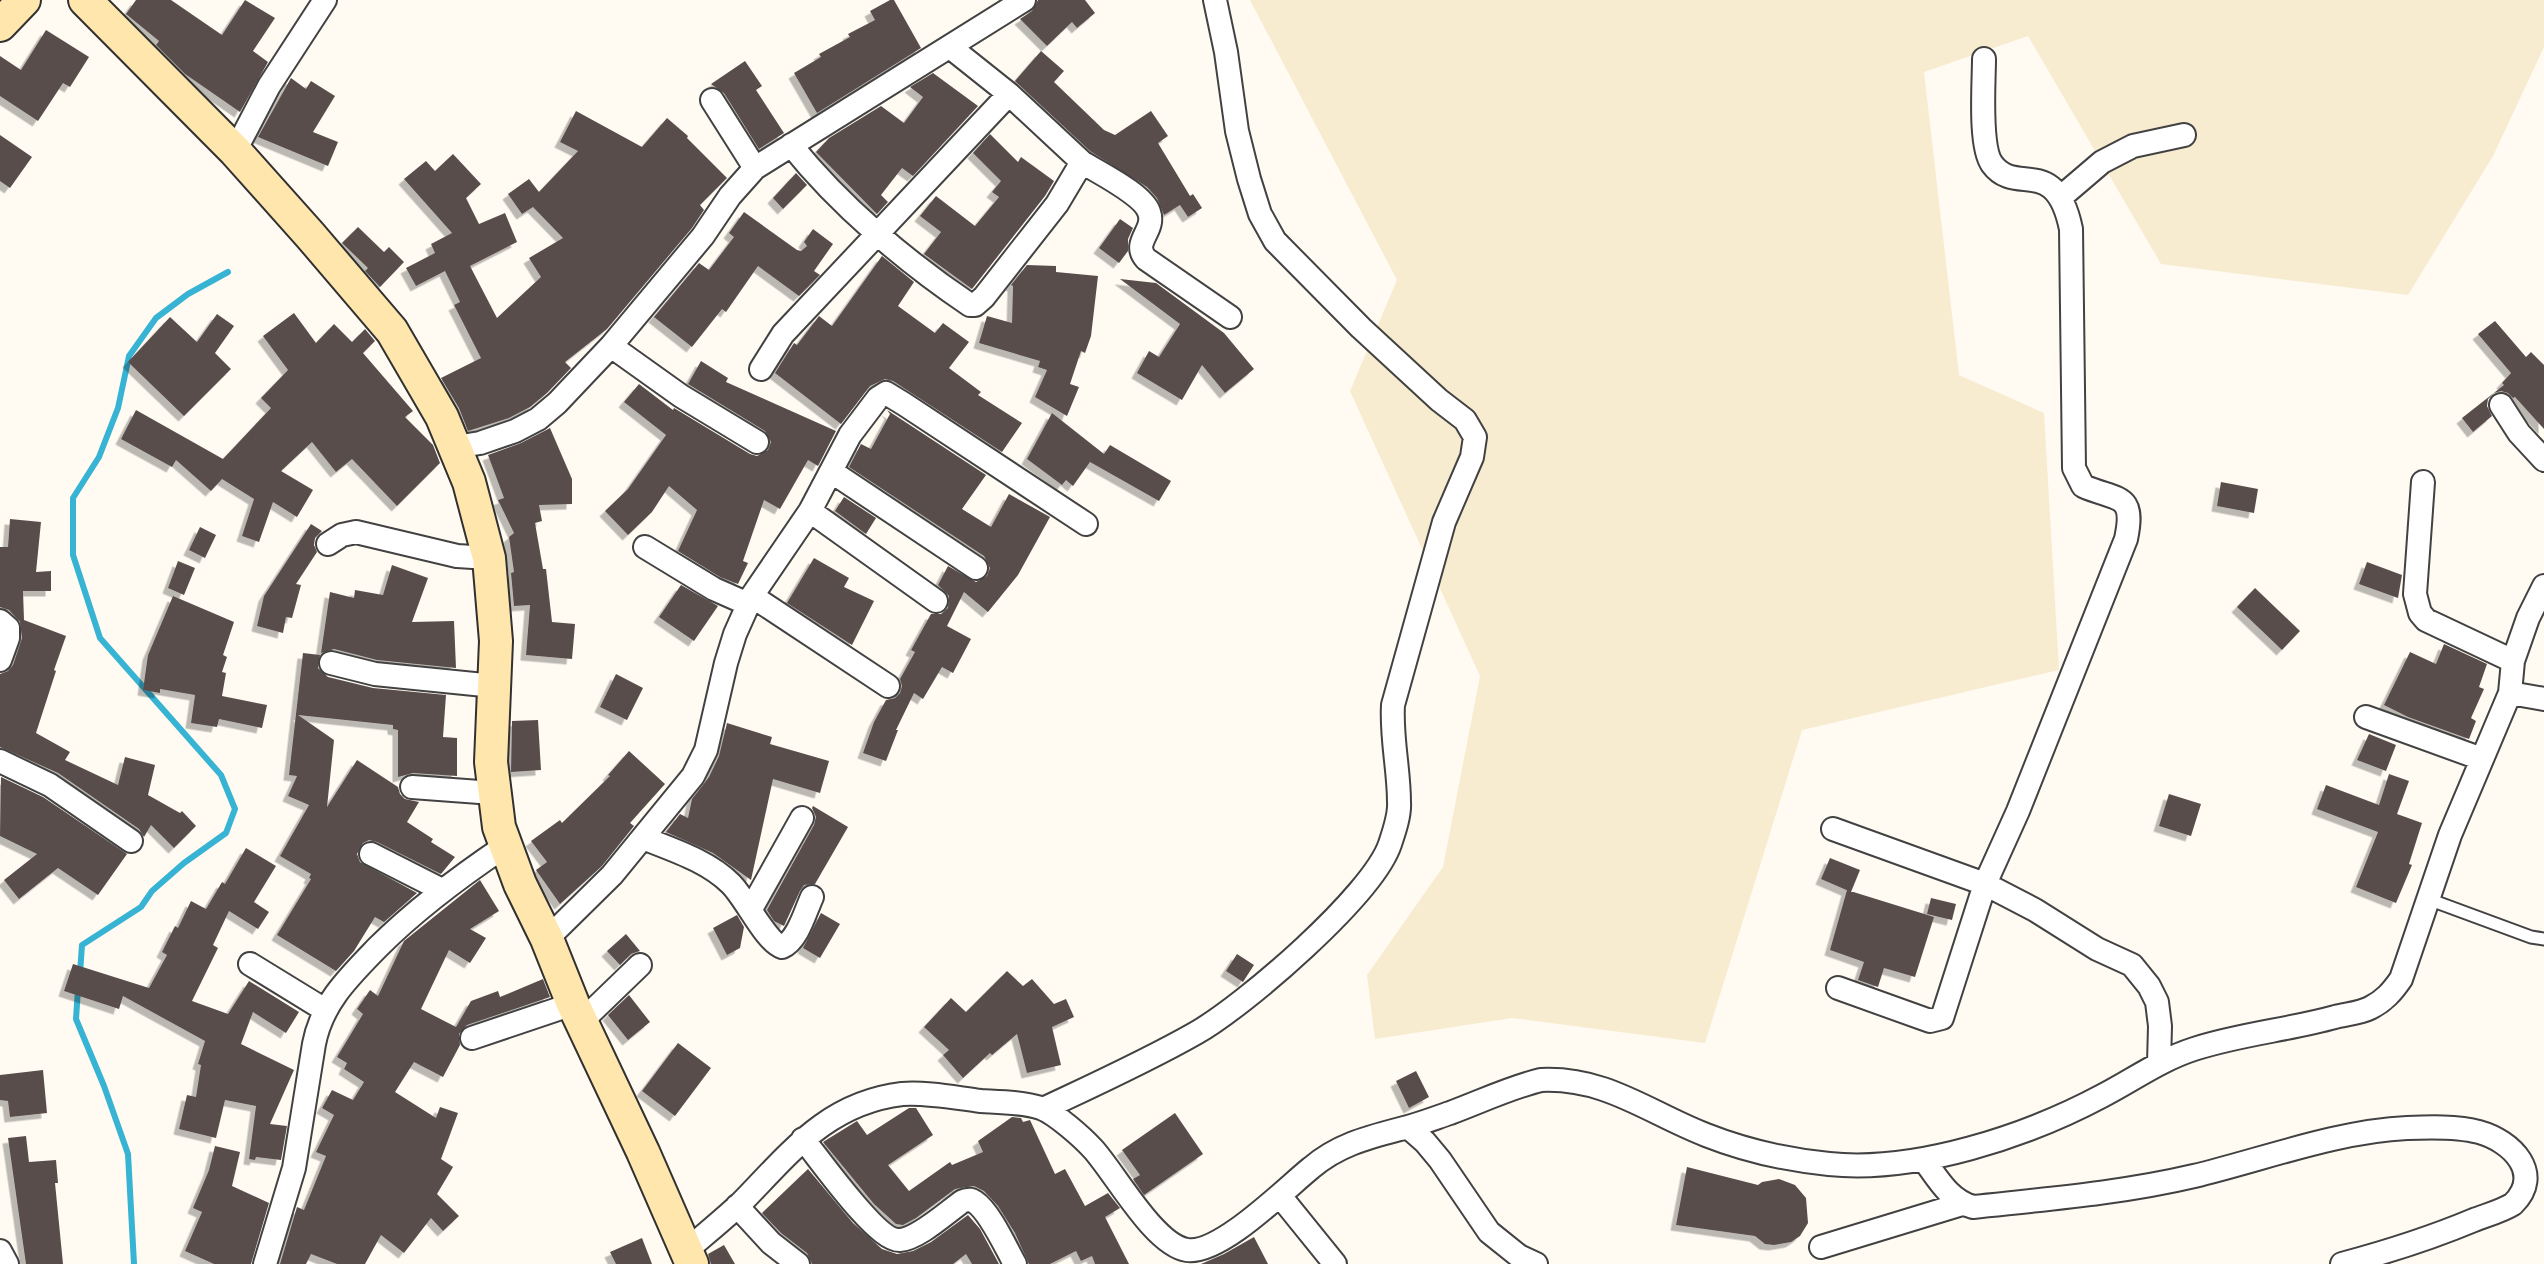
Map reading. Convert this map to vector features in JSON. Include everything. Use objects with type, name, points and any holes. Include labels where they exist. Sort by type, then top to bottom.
[{"type":"street","points":[[0,25],[24,0]]},
{"type":"street","points":[[85,0],[235,151],[310,235],[392,331],[442,417],[469,482],[489,558],[496,641],[491,762],[493,793],[505,846],[577,1013],[689,1257],[803,1139],[838,1115],[871,1100],[906,1094],[1043,1109],[1093,1149],[1144,1217],[1186,1257],[1228,1236],[1280,1196],[1311,1167],[1339,1148],[1369,1136],[1408,1127],[1531,1082],[1561,1079],[1585,1082],[1612,1091],[1706,1135],[1780,1157],[1832,1165],[1924,1160],[1993,1142],[2060,1117],[2159,1063],[2194,1049],[2369,1008],[2389,996],[2401,979],[2450,835],[2510,693],[2513,661],[2528,618],[2544,586]]},
{"type":"street","points":[[235,151],[269,86],[325,0]]},
{"type":"street","points":[[455,447],[497,438],[538,419],[557,403],[611,346],[755,168],[1024,0]]},
{"type":"street","points":[[1043,1109],[1197,1032],[1233,1007],[1311,941],[1374,874],[1390,847],[1400,806],[1392,730],[1393,705],[1444,522],[1472,457],[1475,437],[1465,420],[1361,328],[1275,241],[1260,214],[1237,131],[1215,0]]},
{"type":"street","points":[[950,47],[1009,94],[1082,162],[1136,196],[1149,210],[1150,222],[1139,245],[1140,252],[1230,317]]},
{"type":"street","points":[[1838,988],[1930,1021],[1942,1018],[1985,884],[2018,811],[2129,526],[2127,505],[2121,498],[2083,486],[2074,468],[2071,229],[2061,197],[2052,187],[2040,180],[2006,175],[1992,164],[1986,147],[1984,59]]},
{"type":"street","points":[[761,369],[783,334],[1009,94]]},
{"type":"street","points":[[712,100],[755,168]]},
{"type":"street","points":[[2061,197],[2102,162],[2133,146],[2184,135]]},
{"type":"street","points":[[791,145],[818,178],[880,233],[970,305],[975,305],[984,297],[1057,204],[1082,162]]},
{"type":"street","points":[[611,346],[681,396],[757,442]]},
{"type":"street","points":[[547,939],[612,875],[693,776],[706,750],[726,663],[750,600],[810,511],[850,435],[878,398],[886,393],[1086,524]]},
{"type":"street","points":[[2501,405],[2519,433],[2544,460]]},
{"type":"street","points":[[832,472],[976,568]]},
{"type":"street","points":[[2423,482],[2415,594],[2420,613],[2426,620],[2513,661]]},
{"type":"street","points":[[810,511],[936,601]]},
{"type":"street","points":[[328,544],[342,535],[356,532],[457,556],[489,558]]},
{"type":"street","points":[[645,547],[714,589],[750,600],[888,686]]},
{"type":"street","points":[[0,621],[8,628],[8,638],[0,660]]},
{"type":"street","points":[[331,663],[386,676],[494,686]]},
{"type":"street","points":[[2510,693],[2544,699]]},
{"type":"street","points":[[2366,717],[2482,759]]},
{"type":"street","points":[[0,761],[50,785],[131,841]]},
{"type":"street","points":[[412,787],[493,793]]},
{"type":"street","points":[[751,909],[802,818]]},
{"type":"street","points":[[1833,829],[1985,884],[2035,910],[2097,949],[2132,965],[2157,1002],[2159,1063]]},
{"type":"street","points":[[643,838],[710,868],[729,882],[776,945],[787,945],[812,897]]},
{"type":"street","points":[[265,1264],[294,1168],[314,1044],[325,1010],[338,989],[414,912],[505,846]]},
{"type":"street","points":[[371,854],[442,890]]},
{"type":"street","points":[[250,964],[325,1010]]},
{"type":"street","points":[[472,1038],[577,1013],[640,965]]},
{"type":"street","points":[[1408,1127],[1440,1160],[1489,1232],[1519,1256],[1536,1264]]},
{"type":"street","points":[[1924,1160],[1942,1186],[1962,1204],[1973,1207],[2094,1193],[2191,1176],[2340,1138],[2405,1128],[2479,1132],[2516,1148],[2530,1164],[2533,1174],[2530,1185],[2513,1204],[2442,1234],[2342,1264]]},
{"type":"street","points":[[803,1139],[886,1238],[897,1241],[914,1236],[963,1201],[969,1200],[977,1203],[986,1215],[1015,1264]]},
{"type":"street","points":[[1280,1196],[1335,1264]]},
{"type":"street","points":[[1821,1247],[1962,1204]]},
{"type":"street","points":[[737,1206],[771,1243],[798,1264]]},
{"type":"street","points":[[0,1251],[7,1264]]},
{"type":"lane","points":[[2428,899],[2544,939]]},
{"type":"shaded area","points":[[1250,0],[2544,0],[2544,47],[2493,156],[2408,295],[2161,264],[2028,36],[1924,72],[1959,375],[2044,413],[2059,670],[1802,730],[1705,1043],[1512,1018],[1375,1039],[1367,975],[1443,867],[1480,676],[1350,391],[1397,280]]},
{"type":"building","points":[[136,0],[171,0],[222,35],[245,0],[275,18],[253,51],[268,62],[240,112],[185,74],[156,45],[159,41],[126,14]]},
{"type":"building","points":[[894,0],[921,48],[817,113],[794,73],[821,57],[819,54],[850,37],[848,34],[875,20],[870,11]]},
{"type":"building","points":[[1038,0],[1085,0],[1095,13],[1077,28],[1072,22],[1047,46],[1020,19],[1032,11]]},
{"type":"building","points":[[46,30],[89,57],[70,87],[63,83],[38,121],[0,96],[0,56],[21,70]]},
{"type":"building","points":[[1041,51],[1064,71],[1054,82],[1104,130],[1115,135],[1151,111],[1168,136],[1158,143],[1190,196],[1193,194],[1202,208],[1188,217],[1180,205],[1164,215],[1157,198],[1147,187],[1090,151],[1015,81]]},
{"type":"building","points":[[745,61],[762,86],[756,90],[784,133],[759,149],[724,93],[711,84]]},
{"type":"building","points":[[933,73],[978,106],[913,176],[902,168],[881,195],[888,202],[877,214],[816,152],[829,138],[881,106],[904,123],[923,97],[910,87]]},
{"type":"building","points":[[291,78],[306,89],[311,81],[335,96],[313,132],[338,142],[328,166],[258,137]]},
{"type":"building","points":[[576,111],[642,147],[667,118],[727,178],[700,205],[704,210],[692,228],[607,329],[565,362],[571,368],[547,393],[509,418],[468,431],[459,408],[441,378],[481,358],[454,305],[460,302],[445,271],[416,286],[406,268],[435,253],[431,244],[452,233],[404,179],[426,161],[435,171],[453,154],[481,184],[466,198],[479,224],[505,213],[517,242],[470,266],[497,318],[541,277],[529,258],[563,238],[533,207],[522,214],[508,194],[529,179],[539,192],[578,151],[560,142]]},
{"type":"building","points":[[990,134],[1018,162],[1021,157],[1054,181],[972,289],[924,254],[941,232],[920,216],[936,196],[975,226],[999,197],[992,192],[1001,181],[973,153]]},
{"type":"building","points":[[0,135],[32,157],[10,188],[0,181]]},
{"type":"building","points":[[796,173],[807,185],[783,209],[773,198]]},
{"type":"building","points":[[744,212],[797,250],[801,251],[807,246],[804,242],[813,229],[833,244],[814,271],[820,275],[799,296],[758,266],[726,312],[722,309],[692,347],[654,317],[699,263],[709,270],[734,237],[729,233]]},
{"type":"building","points":[[1120,219],[1133,228],[1128,239],[1128,251],[1119,263],[1099,248]]},
{"type":"building","points":[[358,227],[384,252],[389,247],[404,262],[380,287],[365,271],[368,268],[342,243]]},
{"type":"building","points":[[882,256],[914,282],[898,306],[935,333],[943,323],[969,342],[949,368],[981,392],[978,395],[1022,423],[1002,452],[893,381],[885,379],[870,386],[841,424],[775,373],[794,343],[797,345],[819,316],[832,326]]},
{"type":"building","points":[[1027,265],[1056,266],[1056,272],[1098,276],[1091,336],[1085,353],[1081,351],[1070,384],[1079,387],[1067,416],[1035,397],[1047,370],[1038,367],[1040,361],[979,343],[987,316],[1012,323],[1011,285]]},
{"type":"building","points":[[1120,279],[1156,283],[1224,333],[1254,369],[1225,393],[1202,365],[1182,400],[1137,373],[1149,351],[1159,357],[1180,324]]},
{"type":"building","points":[[294,313],[316,343],[334,324],[352,342],[365,329],[375,341],[363,353],[413,411],[405,417],[433,445],[440,463],[397,506],[352,459],[336,472],[312,442],[281,471],[313,490],[297,517],[273,502],[259,542],[242,536],[254,499],[222,479],[211,491],[176,460],[172,467],[121,439],[136,410],[223,459],[271,408],[261,398],[288,370],[263,336]]},
{"type":"building","points":[[217,314],[234,326],[215,353],[231,369],[184,416],[128,362],[170,317],[197,342]]},
{"type":"building","points":[[2495,321],[2526,357],[2531,352],[2544,365],[2544,429],[2515,397],[2501,391],[2488,399],[2487,406],[2492,416],[2473,432],[2462,418],[2504,385],[2502,383],[2511,373],[2478,334]]},
{"type":"building","points":[[701,361],[728,378],[726,382],[836,431],[818,466],[808,460],[780,509],[764,500],[743,561],[748,563],[738,584],[720,577],[678,551],[697,510],[669,486],[652,512],[628,535],[605,511],[628,489],[666,435],[624,402],[639,384],[673,410],[750,454],[757,456],[768,450],[771,442],[765,431],[688,384]]},
{"type":"building","points":[[887,410],[986,475],[962,509],[991,527],[1009,494],[1050,517],[1018,575],[988,612],[964,592],[947,626],[971,639],[953,673],[942,667],[923,699],[914,693],[896,730],[886,761],[863,753],[886,700],[900,693],[900,679],[915,652],[911,650],[931,614],[941,614],[948,608],[949,596],[938,585],[948,566],[976,582],[987,576],[990,568],[984,556],[849,467],[861,444],[871,449],[890,414]]},
{"type":"building","points":[[1052,413],[1104,454],[1110,445],[1171,481],[1159,501],[1090,462],[1073,486],[1066,480],[1062,485],[1027,459]]},
{"type":"building","points":[[550,428],[572,479],[572,504],[539,505],[542,521],[535,523],[543,569],[546,569],[552,622],[575,624],[572,659],[526,655],[530,605],[514,606],[511,573],[514,572],[509,537],[514,533],[498,500],[504,498],[488,455]]},
{"type":"building","points":[[2221,482],[2258,489],[2254,513],[2217,506]]},
{"type":"building","points":[[844,497],[876,518],[866,534],[835,511]]},
{"type":"building","points":[[10,519],[41,522],[36,572],[51,571],[51,591],[23,591],[24,620],[66,636],[36,733],[70,752],[65,760],[118,785],[125,757],[155,765],[148,795],[180,813],[182,811],[196,826],[174,848],[151,825],[144,837],[139,829],[58,773],[0,747],[0,674],[13,665],[22,638],[20,622],[9,610],[0,607],[0,547],[8,547]]},
{"type":"building","points":[[311,524],[322,531],[315,538],[317,552],[296,584],[301,585],[292,618],[286,617],[283,633],[257,626],[264,596]]},
{"type":"building","points":[[200,527],[216,535],[205,558],[189,550]]},
{"type":"building","points":[[814,558],[849,578],[844,587],[874,601],[852,645],[787,603]]},
{"type":"building","points":[[178,561],[195,568],[184,595],[168,588]]},
{"type":"building","points":[[2367,562],[2402,575],[2398,598],[2359,584]]},
{"type":"building","points":[[392,565],[428,578],[412,622],[454,621],[456,668],[377,660],[334,649],[321,653],[330,592],[354,598],[355,590],[383,595]]},
{"type":"building","points":[[681,585],[718,606],[694,641],[659,617]]},
{"type":"building","points":[[2255,588],[2300,631],[2282,650],[2237,607]]},
{"type":"building","points":[[173,596],[234,622],[223,655],[227,657],[222,672],[226,673],[222,696],[267,705],[262,728],[219,719],[217,727],[191,723],[195,695],[160,689],[160,693],[143,690],[148,655]]},
{"type":"building","points":[[2444,644],[2487,664],[2479,687],[2484,689],[2471,718],[2476,721],[2469,739],[2384,705],[2410,652],[2436,664]]},
{"type":"building","points":[[303,653],[320,655],[318,668],[328,677],[373,688],[446,695],[443,737],[457,738],[457,776],[413,773],[398,777],[398,730],[393,729],[393,725],[298,715],[334,740],[327,807],[357,760],[398,787],[405,799],[419,802],[407,822],[455,857],[441,874],[377,842],[369,840],[363,843],[357,854],[360,862],[417,893],[384,922],[375,917],[354,951],[336,971],[277,935],[311,879],[311,874],[280,856],[309,805],[288,796],[297,776],[289,775]]},
{"type":"building","points":[[616,674],[643,688],[627,720],[600,707]]},
{"type":"building","points":[[538,720],[541,770],[511,772],[512,721]]},
{"type":"building","points":[[727,723],[772,737],[770,744],[829,761],[820,793],[773,779],[751,880],[713,853],[666,832],[680,814],[688,818],[692,799],[709,777],[719,756]]},
{"type":"building","points":[[2369,734],[2396,745],[2386,771],[2357,760]]},
{"type":"building","points":[[629,751],[665,784],[630,823],[634,826],[602,866],[560,904],[536,870],[547,862],[531,841],[560,820],[562,823],[610,776]]},
{"type":"building","points":[[2389,774],[2409,781],[2397,814],[2422,823],[2409,864],[2412,865],[2396,903],[2356,887],[2378,832],[2317,809],[2326,785],[2379,805]]},
{"type":"building","points":[[1,777],[43,797],[127,854],[98,895],[58,868],[19,899],[4,880],[37,854],[0,836]]},
{"type":"building","points":[[2169,794],[2201,804],[2191,836],[2159,826]]},
{"type":"building","points":[[813,806],[848,827],[815,884],[804,885],[800,891],[784,926],[774,921],[767,910],[814,825],[816,817]]},
{"type":"building","points":[[246,848],[276,866],[254,902],[269,912],[258,929],[229,911],[213,945],[218,948],[192,1001],[228,1014],[249,981],[299,1012],[286,1033],[253,1012],[241,1044],[294,1070],[270,1124],[287,1126],[281,1160],[249,1159],[256,1106],[225,1100],[216,1138],[179,1129],[187,1095],[196,1097],[201,1065],[198,1064],[205,1041],[123,996],[119,1009],[64,991],[73,964],[149,988],[167,955],[162,952],[191,901],[206,909]]},
{"type":"building","points":[[1830,858],[1860,870],[1851,892],[1821,879]]},
{"type":"building","points":[[480,880],[499,911],[470,929],[486,938],[470,963],[449,950],[421,1009],[456,1027],[471,1001],[498,991],[500,997],[543,979],[550,997],[467,1025],[459,1034],[460,1045],[443,1077],[414,1062],[395,1092],[436,1118],[440,1107],[458,1113],[441,1159],[453,1167],[437,1194],[459,1216],[443,1231],[431,1218],[404,1253],[381,1235],[365,1264],[337,1264],[311,1254],[306,1264],[280,1264],[297,1207],[304,1210],[326,1156],[316,1152],[334,1115],[322,1108],[332,1090],[353,1100],[364,1082],[344,1069],[347,1063],[337,1057],[363,1014],[357,1009],[370,990],[378,996],[404,941]]},
{"type":"building","points":[[1847,890],[1934,917],[1915,977],[1884,968],[1878,987],[1858,980],[1864,962],[1830,950]]},
{"type":"building","points":[[1931,898],[1956,904],[1952,920],[1927,914]]},
{"type":"building","points":[[821,913],[840,924],[820,958],[803,948]]},
{"type":"building","points":[[737,915],[744,927],[740,948],[727,955],[713,928]]},
{"type":"building","points":[[626,934],[640,951],[631,954],[620,965],[607,951]]},
{"type":"building","points":[[1237,954],[1254,965],[1243,982],[1226,971]]},
{"type":"building","points":[[1007,971],[1023,986],[1032,979],[1054,1004],[1066,999],[1074,1017],[1052,1027],[1061,1065],[1027,1073],[1017,1034],[963,1078],[943,1055],[949,1050],[924,1027],[951,998],[966,1012]]},
{"type":"building","points":[[629,995],[650,1022],[628,1040],[608,1015]]},
{"type":"building","points":[[678,1043],[711,1068],[675,1116],[642,1091]]},
{"type":"building","points":[[43,1070],[47,1113],[10,1117],[8,1101],[0,1100],[0,1075]]},
{"type":"building","points":[[1416,1071],[1429,1097],[1409,1108],[1396,1081]]},
{"type":"building","points":[[909,1108],[916,1108],[933,1135],[888,1165],[909,1191],[950,1162],[952,1165],[983,1152],[978,1141],[1012,1117],[1021,1118],[1023,1122],[1030,1120],[1055,1174],[1065,1169],[1085,1206],[1108,1193],[1120,1208],[1105,1217],[1129,1264],[1095,1264],[1092,1256],[1081,1261],[1076,1251],[1050,1264],[1029,1264],[998,1206],[984,1191],[974,1186],[955,1189],[916,1218],[903,1225],[896,1224],[874,1204],[823,1142],[857,1121],[867,1135]]},
{"type":"building","points":[[1175,1113],[1203,1154],[1144,1195],[1133,1179],[1140,1175],[1122,1150]]},
{"type":"building","points":[[26,1136],[29,1162],[56,1160],[58,1183],[55,1183],[63,1264],[26,1264],[8,1138]]},
{"type":"building","points":[[215,1146],[240,1152],[232,1186],[269,1203],[251,1264],[214,1264],[185,1251],[202,1212],[193,1208]]},
{"type":"building","points":[[1687,1167],[1758,1185],[1779,1179],[1795,1185],[1806,1198],[1808,1223],[1800,1236],[1791,1242],[1774,1245],[1765,1244],[1755,1236],[1676,1225]]},
{"type":"building","points":[[808,1169],[853,1223],[882,1249],[897,1254],[913,1251],[968,1215],[980,1229],[999,1264],[972,1264],[966,1254],[953,1264],[812,1264],[807,1253],[762,1213]]},
{"type":"building","points":[[1254,1237],[1268,1264],[1201,1264],[1224,1254]]},
{"type":"building","points":[[642,1238],[652,1264],[616,1264],[610,1252]]},
{"type":"building","points":[[724,1245],[735,1264],[711,1264],[708,1254]]},
{"type":"waterway","points":[[80,973],[82,945],[141,907],[152,891],[184,863],[226,833],[235,809],[221,775],[100,638],[73,555],[73,498],[99,457],[118,408],[129,356],[156,318],[188,294],[228,272]]},
{"type":"waterway","points":[[78,989],[76,1019],[128,1154],[134,1264]]}]
